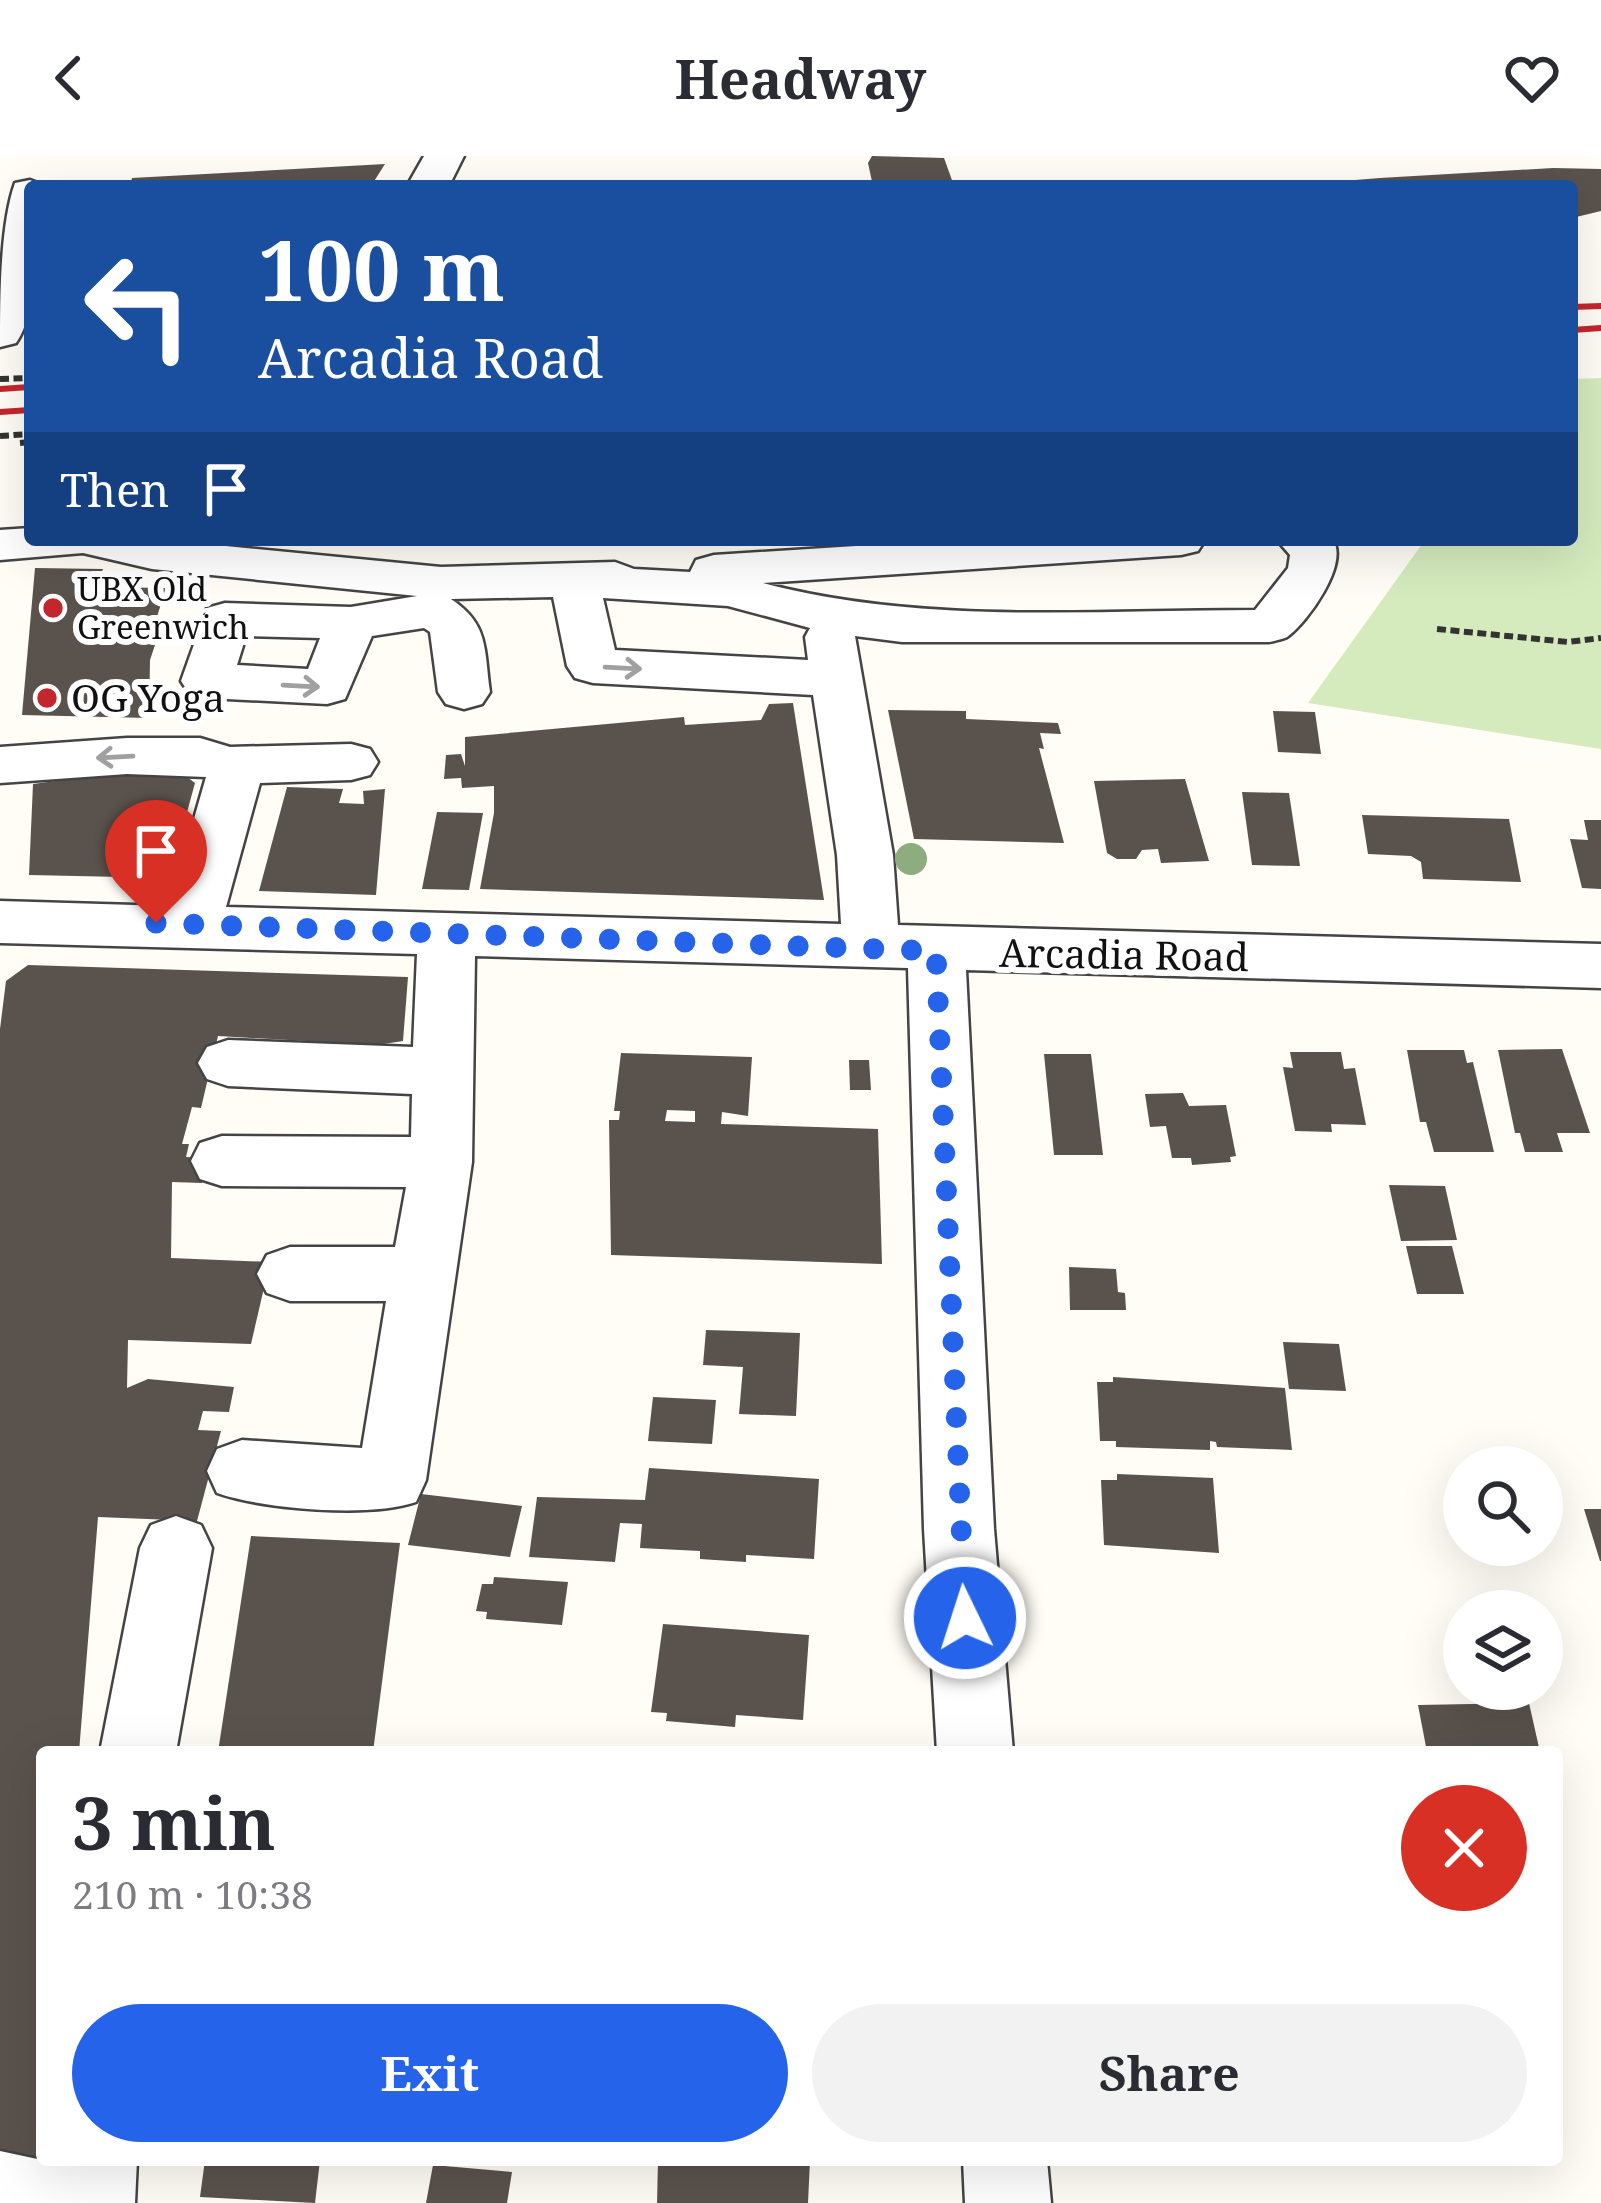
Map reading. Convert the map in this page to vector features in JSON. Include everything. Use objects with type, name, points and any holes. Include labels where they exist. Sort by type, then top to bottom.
[{"type":"street","points":[[0,334],[24,217]]},
{"type":"street","points":[[118,546],[437,597]]},
{"type":"street","points":[[351,623],[437,597],[574,581],[1092,546]]},
{"type":"street","points":[[574,581],[728,590],[830,617],[902,626],[1269,626],[1313,570],[1315,550],[1309,546]]},
{"type":"street","points":[[574,581],[593,666],[836,679]]},
{"type":"street","points":[[437,597],[454,625],[464,692]]},
{"type":"street","points":[[830,617],[865,855],[871,949]]},
{"type":"street","points":[[0,765],[127,755],[200,756],[228,765],[351,762]]},
{"type":"street","points":[[192,925],[234,779],[228,765]]},
{"type":"street","name":"Arcadia Road","points":[[0,922],[1601,966]]},
{"type":"street","points":[[242,1472],[391,1480],[441,1162],[446,935]]},
{"type":"street","points":[[936,951],[958,1505],[975,1746]]},
{"type":"street","points":[[228,1064],[443,1072]]},
{"type":"street","points":[[222,1161],[441,1162]]},
{"type":"street","points":[[290,1274],[424,1274]]},
{"type":"street","points":[[139,1746],[176,1548]]},
{"type":"street","points":[[92,2203],[95,2166]]},
{"type":"street","points":[[1005,2166],[1008,2203]]},
{"type":"street","points":[[0,2194],[58,2203]]},
{"type":"path","points":[[20,443],[24,441]]},
{"type":"path","points":[[1437,629],[1568,642],[1601,638]]},
{"type":"green space","points":[[1601,378],[1601,749],[1308,703],[1421,546],[1578,546],[1578,379]]},
{"type":"building","points":[[872,156],[944,158],[952,180],[872,180],[868,163]]},
{"type":"building","points":[[385,164],[375,180],[132,178]]},
{"type":"building","points":[[1601,169],[1601,211],[1578,217],[1578,180],[1362,180]]},
{"type":"building","points":[[35,568],[103,569],[97,587],[166,588],[151,636],[158,636],[150,660],[149,718],[22,715]]},
{"type":"building","points":[[793,703],[824,900],[480,889],[494,813],[494,786],[462,788],[461,778],[444,779],[446,755],[461,754],[465,766],[465,737],[684,717],[685,725],[761,720],[769,704]]},
{"type":"building","points":[[888,710],[966,711],[966,719],[1058,723],[1061,734],[1040,733],[1044,749],[1039,748],[1064,843],[914,839]]},
{"type":"building","points":[[1273,711],[1315,712],[1321,754],[1278,752]]},
{"type":"building","points":[[115,773],[187,777],[195,783],[169,878],[29,875],[33,784]]},
{"type":"building","points":[[1185,779],[1209,861],[1161,863],[1158,849],[1142,850],[1136,859],[1117,859],[1107,853],[1094,781]]},
{"type":"building","points":[[287,787],[343,789],[339,803],[364,804],[363,791],[385,789],[376,895],[259,891]]},
{"type":"building","points":[[1242,792],[1289,793],[1300,866],[1252,865]]},
{"type":"building","points":[[437,812],[483,813],[469,890],[422,889]]},
{"type":"building","points":[[1362,815],[1509,819],[1521,882],[1423,879],[1421,862],[1411,856],[1368,854]]},
{"type":"building","points":[[1584,820],[1601,820],[1601,889],[1582,888],[1570,839],[1588,840]]},
{"type":"building","points":[[28,965],[408,977],[403,1041],[377,1045],[218,1036],[201,1108],[192,1107],[182,1144],[189,1144],[186,1157],[209,1158],[202,1183],[172,1182],[171,1258],[270,1262],[251,1344],[128,1340],[127,1388],[148,1379],[234,1387],[229,1412],[203,1411],[198,1430],[221,1431],[197,1521],[98,1517],[79,1746],[36,1746],[36,2161],[0,2163],[0,1029],[6,981]]},
{"type":"building","points":[[1562,1049],[1590,1133],[1557,1133],[1563,1152],[1525,1152],[1520,1133],[1515,1133],[1498,1050]]},
{"type":"building","points":[[1407,1050],[1464,1050],[1467,1063],[1473,1062],[1494,1152],[1434,1152],[1426,1122],[1420,1122]]},
{"type":"building","points":[[1290,1052],[1341,1052],[1344,1069],[1355,1068],[1366,1125],[1331,1124],[1332,1132],[1295,1131],[1283,1067],[1293,1068]]},
{"type":"building","points":[[621,1053],[752,1057],[748,1116],[722,1112],[721,1124],[878,1129],[882,1264],[611,1255],[609,1120],[619,1120],[620,1111],[614,1111]],"holes":[[[667,1110],[695,1111],[695,1122],[665,1121]]]},
{"type":"building","points":[[1044,1054],[1091,1054],[1103,1155],[1054,1155]]},
{"type":"building","points":[[849,1060],[869,1060],[871,1090],[850,1090]]},
{"type":"building","points":[[1183,1093],[1189,1106],[1226,1105],[1236,1156],[1230,1157],[1231,1162],[1192,1165],[1191,1158],[1172,1158],[1166,1126],[1150,1127],[1145,1094]]},
{"type":"building","points":[[1389,1185],[1445,1186],[1457,1240],[1401,1241]]},
{"type":"building","points":[[1406,1246],[1452,1246],[1464,1294],[1417,1294]]},
{"type":"building","points":[[1069,1267],[1116,1269],[1126,1310],[1070,1310]]},
{"type":"building","points":[[706,1330],[800,1333],[796,1416],[739,1414],[743,1367],[703,1365]]},
{"type":"building","points":[[1283,1342],[1339,1344],[1346,1391],[1289,1389]]},
{"type":"building","points":[[1113,1377],[1285,1388],[1292,1450],[1217,1447],[1210,1441],[1210,1450],[1116,1447],[1116,1441],[1100,1441],[1097,1382],[1113,1382]]},
{"type":"building","points":[[653,1397],[716,1400],[712,1444],[648,1441]]},
{"type":"building","points":[[649,1468],[819,1479],[814,1559],[746,1555],[746,1562],[700,1559],[700,1551],[640,1548],[642,1524],[620,1523],[615,1562],[529,1557],[537,1497],[645,1500]]},
{"type":"building","points":[[1117,1474],[1213,1478],[1219,1553],[1104,1545],[1101,1480],[1117,1480]]},
{"type":"building","points":[[421,1494],[522,1506],[510,1557],[408,1545]]},
{"type":"building","points":[[1584,1509],[1601,1509],[1601,1561],[1600,1561]]},
{"type":"building","points":[[251,1536],[400,1543],[374,1746],[219,1746]]},
{"type":"building","points":[[494,1577],[568,1582],[562,1625],[486,1619],[487,1612],[476,1611],[482,1584],[493,1584]]},
{"type":"building","points":[[663,1624],[809,1635],[803,1720],[736,1715],[735,1727],[666,1721],[667,1713],[651,1712]]},
{"type":"building","points":[[1418,1705],[1443,1705],[1443,1710],[1531,1710],[1539,1746],[1426,1746]]},
{"type":"building","points":[[204,2166],[319,2166],[315,2203],[200,2197]]},
{"type":"building","points":[[433,2166],[512,2172],[507,2203],[426,2203]]},
{"type":"building","points":[[658,2166],[810,2166],[808,2203],[657,2203]]},
{"type":"railway","points":[[1578,307],[1601,306]]},
{"type":"railway","points":[[1578,330],[1601,328]]},
{"type":"railway","points":[[0,389],[24,387]]},
{"type":"railway","points":[[0,412],[24,410]]},
{"type":"place","name":"UBX Old Greenwich","points":[[53,608]]},
{"type":"place","name":"OG Yoga","points":[[47,698]]},
{"type":"route","points":[[156,923],[936,951],[965,1618]]}]
